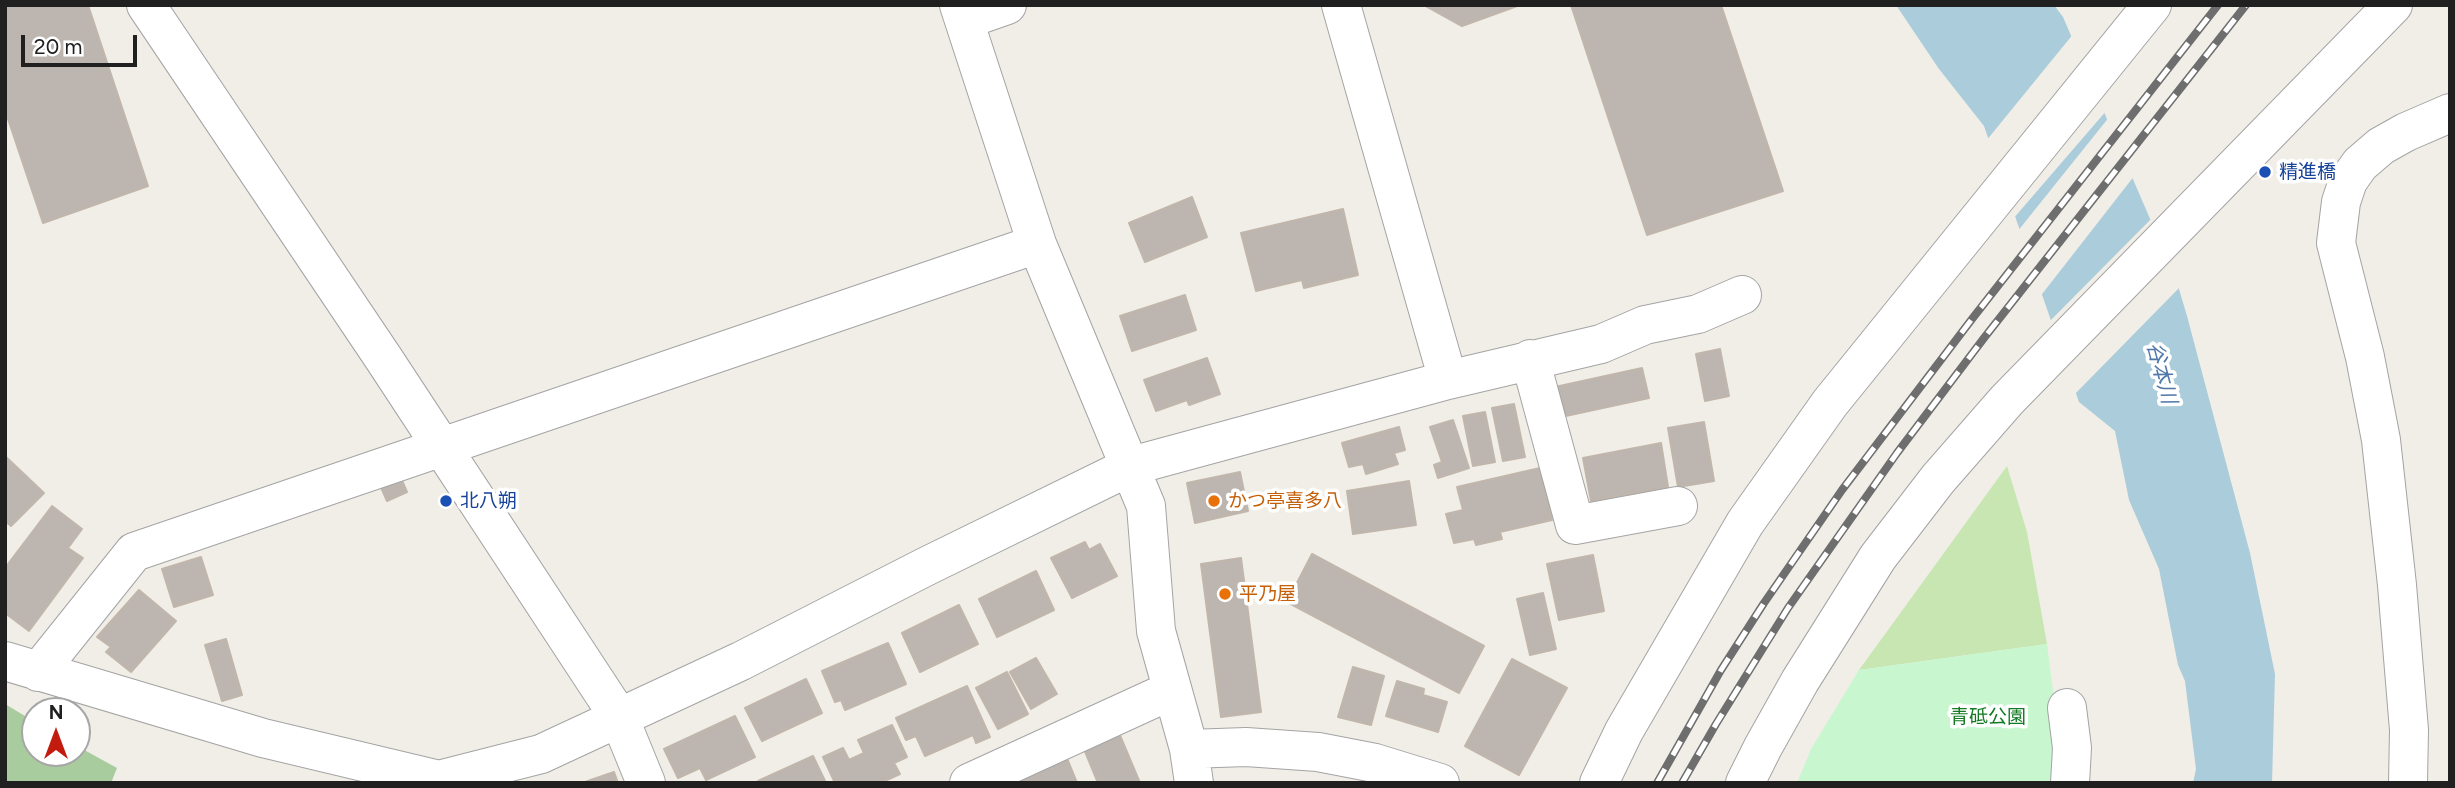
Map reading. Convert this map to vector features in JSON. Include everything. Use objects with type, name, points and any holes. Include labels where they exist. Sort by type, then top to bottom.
[{"type":"street","points":[[146,5],[384,359],[619,717],[646,783]]},
{"type":"street","points":[[1007,5],[962,13],[1037,244],[1146,506],[1156,631],[1191,766],[1246,747],[1318,752],[1375,763],[1440,783]]},
{"type":"street","points":[[1340,5],[1448,380]]},
{"type":"street","points":[[1599,783],[1624,732],[1745,523],[1830,403],[2152,5]]},
{"type":"street","points":[[1745,783],[1762,747],[1800,681],[1878,557],[1938,479],[2007,400],[2393,5]]},
{"type":"street","points":[[2408,783],[2408,716],[2381,440],[2365,358],[2336,243],[2341,202],[2348,181],[2360,164],[2381,146],[2450,113]]},
{"type":"street","points":[[1037,244],[134,552],[21,667],[263,738],[439,782],[541,754],[741,661],[1131,466],[1448,380],[1601,344],[1645,325],[1698,314],[1742,295]]},
{"type":"street","points":[[1530,359],[1575,525],[1678,506]]},
{"type":"street","points":[[969,783],[1172,690]]},
{"type":"street","points":[[2067,708],[2072,748],[2070,783]]},
{"type":"green space","points":[[2007,466],[2027,532],[2047,644],[1859,670]]},
{"type":"green space","name":"青砥公園","points":[[2047,644],[2053,691],[2057,783],[1797,783],[1811,749],[1859,670]]},
{"type":"green space","points":[[5,704],[21,714],[21,767],[91,767],[91,754],[117,768],[111,783],[5,783]]},
{"type":"water","name":"谷本川","points":[[1896,5],[2054,5],[2063,17],[2176,279],[2187,316],[2250,553],[2275,674],[2272,783],[2193,783],[2196,769],[2185,681],[2178,665],[2159,569],[2129,500],[2115,431],[2079,402],[1984,126],[1939,69]]},
{"type":"pier","points":[[2074,33],[2107,110],[2013,219],[1986,141]]},
{"type":"pier","points":[[2110,116],[2135,175],[2039,298],[2017,232]]},
{"type":"pier","points":[[2153,217],[2182,285],[2073,396],[2048,323]]},
{"type":"building","points":[[5,5],[88,5],[148,186],[43,223],[5,110]]},
{"type":"building","points":[[1424,5],[1520,5],[1462,26]]},
{"type":"building","points":[[1571,5],[1721,5],[1783,191],[1647,235]]},
{"type":"building","points":[[1192,197],[1207,237],[1145,262],[1129,223]]},
{"type":"building","points":[[1343,209],[1358,275],[1304,288],[1302,280],[1256,291],[1241,233]]},
{"type":"building","points":[[1185,295],[1196,330],[1132,351],[1120,316]]},
{"type":"building","points":[[1720,349],[1729,396],[1705,401],[1696,354]]},
{"type":"building","points":[[1207,358],[1220,394],[1189,405],[1187,400],[1156,411],[1144,380]]},
{"type":"building","points":[[1642,368],[1649,398],[1561,417],[1555,387]]},
{"type":"building","points":[[1514,404],[1525,457],[1503,461],[1492,408]]},
{"type":"building","points":[[1485,412],[1495,462],[1473,466],[1463,416]]},
{"type":"building","points":[[1453,420],[1469,468],[1438,478],[1434,465],[1442,462],[1430,427]]},
{"type":"building","points":[[1704,422],[1714,481],[1678,487],[1668,428]]},
{"type":"building","points":[[1399,427],[1405,450],[1394,453],[1398,464],[1366,474],[1363,464],[1349,467],[1342,443]]},
{"type":"building","points":[[1661,443],[1668,487],[1591,501],[1583,458]]},
{"type":"building","points":[[6,457],[44,493],[11,526],[5,521]]},
{"type":"building","points":[[1540,468],[1552,520],[1500,532],[1502,539],[1476,545],[1474,539],[1454,543],[1446,514],[1463,510],[1457,487]]},
{"type":"building","points":[[1240,472],[1248,511],[1195,523],[1187,483]]},
{"type":"building","points":[[400,476],[407,492],[387,501],[380,485]]},
{"type":"building","points":[[1409,481],[1416,525],[1353,534],[1347,491]]},
{"type":"building","points":[[52,506],[82,529],[68,548],[83,558],[29,631],[5,613],[5,568]]},
{"type":"building","points":[[1085,542],[1089,550],[1100,544],[1117,576],[1072,598],[1051,558]]},
{"type":"building","points":[[1312,554],[1484,646],[1459,693],[1287,602]]},
{"type":"building","points":[[1593,555],[1604,611],[1559,620],[1547,564]]},
{"type":"building","points":[[201,557],[213,595],[174,607],[162,569]]},
{"type":"building","points":[[1241,558],[1261,712],[1221,717],[1201,564]]},
{"type":"building","points":[[1036,571],[1054,610],[997,637],[979,599]]},
{"type":"building","points":[[139,590],[176,621],[131,672],[106,652],[111,647],[97,637]]},
{"type":"building","points":[[1543,593],[1556,649],[1530,655],[1517,599]]},
{"type":"building","points":[[959,605],[978,644],[920,672],[902,633]]},
{"type":"building","points":[[226,639],[242,695],[222,701],[205,645]]},
{"type":"building","points":[[888,643],[906,684],[845,710],[841,700],[835,702],[822,671]]},
{"type":"building","points":[[1036,658],[1057,694],[1031,709],[1010,672]]},
{"type":"building","points":[[1512,659],[1567,688],[1519,775],[1465,746]]},
{"type":"building","points":[[1353,667],[1384,676],[1371,725],[1338,717]]},
{"type":"building","points":[[1007,672],[1028,714],[998,729],[976,688]]},
{"type":"building","points":[[806,679],[822,713],[762,741],[745,708]]},
{"type":"building","points":[[1397,681],[1424,689],[1423,695],[1447,702],[1438,732],[1386,716]]},
{"type":"building","points":[[967,686],[990,737],[976,743],[973,735],[925,756],[916,736],[906,740],[896,718]]},
{"type":"building","points":[[735,716],[755,757],[706,780],[700,768],[678,778],[664,749]]},
{"type":"building","points":[[892,725],[907,757],[894,763],[900,774],[880,783],[835,783],[823,757],[843,748],[849,760],[864,753],[858,740]]},
{"type":"building","points":[[1119,733],[1140,783],[1098,783],[1084,749]]},
{"type":"building","points":[[813,756],[826,783],[758,783],[758,781]]},
{"type":"building","points":[[1066,756],[1077,783],[1014,783]]},
{"type":"building","points":[[614,772],[618,783],[582,783]]},
{"type":"railway","points":[[1657,783],[1721,670],[1842,490],[2218,5]]},
{"type":"railway","points":[[1682,783],[1788,608],[1897,453],[2246,5]]},
{"type":"place","name":"精進橋","points":[[2265,172]]},
{"type":"place","name":"北八朔","points":[[446,501]]},
{"type":"place","name":"かつ亭喜多八","points":[[1214,501]]},
{"type":"place","name":"平乃屋","points":[[1225,594]]}]
